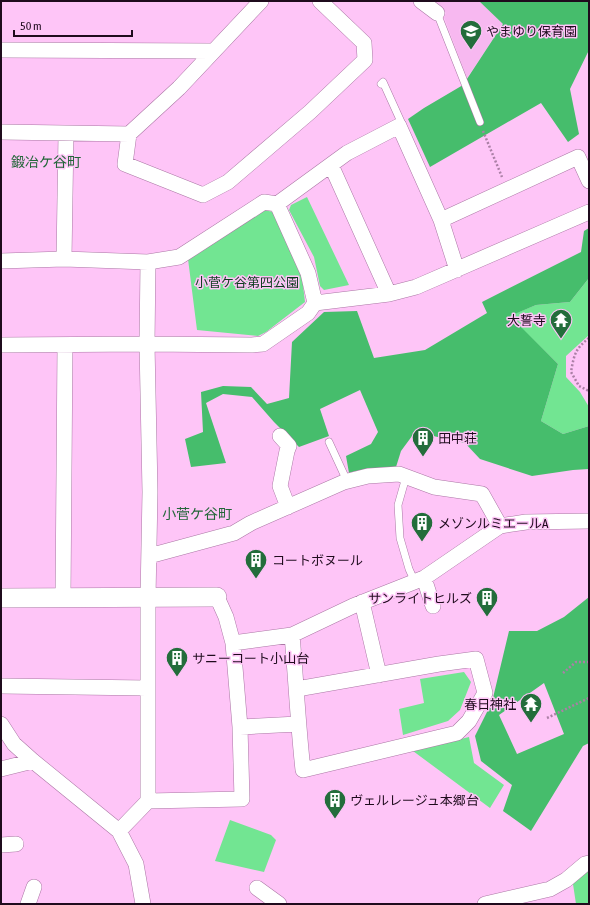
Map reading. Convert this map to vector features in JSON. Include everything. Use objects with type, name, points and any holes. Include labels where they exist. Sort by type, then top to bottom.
[{"type":"street","points":[[260,1],[179,88],[129,134],[125,164],[202,194],[228,182],[310,112],[365,60],[364,43],[320,1]]},
{"type":"street","points":[[421,1],[437,13]]},
{"type":"street","points":[[1,50],[212,51]]},
{"type":"street","points":[[1,261],[64,259],[148,262],[179,257],[264,202],[277,204],[347,153],[399,126],[441,220],[457,270]]},
{"type":"street","points":[[1,132],[129,134]]},
{"type":"street","points":[[64,259],[66,134]]},
{"type":"street","points":[[441,220],[578,157],[589,181]]},
{"type":"street","points":[[331,165],[389,294]]},
{"type":"street","points":[[277,204],[308,273],[315,303]]},
{"type":"street","points":[[1,345],[263,344],[308,313],[315,303],[389,294],[416,287],[589,212]]},
{"type":"street","points":[[119,831],[148,801],[147,688],[150,492],[147,344],[148,262]]},
{"type":"street","points":[[63,598],[65,345]]},
{"type":"street","points":[[280,436],[289,446],[280,486],[288,507]]},
{"type":"street","points":[[149,556],[234,533],[251,522],[347,481],[368,476],[399,474],[434,487],[482,494],[500,526]]},
{"type":"street","points":[[233,643],[292,635],[362,602],[420,580],[500,526],[526,522],[589,521]]},
{"type":"street","points":[[420,580],[433,606]]},
{"type":"street","points":[[1,598],[216,597],[226,617],[233,643],[240,727],[242,799],[148,801]]},
{"type":"street","points":[[362,602],[379,675]]},
{"type":"street","points":[[292,635],[297,689],[298,724],[303,770],[457,733],[469,721],[485,693],[476,659],[297,689]]},
{"type":"street","points":[[1,686],[147,688]]},
{"type":"street","points":[[1,724],[14,744],[119,831],[136,864],[143,904]]},
{"type":"street","points":[[240,727],[298,724]]},
{"type":"street","points":[[1,769],[33,761]]},
{"type":"street","points":[[485,904],[550,889],[566,880],[585,864],[589,863]]},
{"type":"street","points":[[28,904],[34,887]]},
{"type":"street","points":[[257,888],[273,902]]},
{"type":"lane","points":[[437,13],[480,122]]},
{"type":"lane","points":[[381,84],[384,82],[402,124],[399,126]]},
{"type":"lane","points":[[329,442],[347,481]]},
{"type":"lane","points":[[406,477],[398,505],[400,538],[409,569],[420,580]]},
{"type":"path","points":[[480,122],[507,189]]},
{"type":"path","points":[[589,338],[579,346],[574,358],[571,372],[579,386],[589,391]]},
{"type":"path","points":[[563,673],[576,662],[589,662]]},
{"type":"path","points":[[547,718],[589,698]]},
{"type":"shaded area","name":"やまゆり保育園","points":[[432,1],[479,1],[503,24],[467,78],[444,17],[446,13]]},
{"type":"green space","points":[[479,1],[589,1],[589,50],[570,89],[579,134],[568,142],[541,103],[430,167],[408,119],[463,85],[503,24]]},
{"type":"green space","points":[[307,197],[349,285],[324,290],[320,286],[314,257],[289,210],[291,205]]},
{"type":"green space","name":"小菅ケ谷第四公園","points":[[263,210],[274,212],[302,277],[305,302],[266,332],[258,336],[197,330],[188,259]]},
{"type":"green space","points":[[589,228],[589,278],[570,302],[536,305],[510,316],[558,364],[541,421],[563,434],[589,426],[589,469],[532,476],[480,459],[465,443],[415,432],[401,451],[396,467],[349,473],[346,456],[371,444],[378,432],[360,390],[320,409],[329,436],[299,447],[252,397],[223,394],[206,403],[226,463],[191,467],[185,439],[203,432],[201,392],[223,386],[251,387],[267,404],[289,398],[292,342],[324,312],[357,311],[374,358],[425,350],[487,313],[482,302],[581,252],[584,231]]},
{"type":"green space","name":"大誓寺","points":[[589,278],[589,335],[566,356],[566,377],[580,392],[589,407],[589,426],[563,434],[541,421],[558,364],[509,316],[536,305],[570,302]]},
{"type":"green space","points":[[589,597],[589,743],[583,746],[531,831],[503,811],[512,785],[481,761],[475,736],[492,702],[509,631],[537,631],[564,617]],"holes":[[[544,683],[564,734],[517,754],[499,715]]]},
{"type":"green space","points":[[464,672],[471,682],[460,710],[448,721],[403,735],[399,709],[424,703],[420,679]]},
{"type":"green space","points":[[469,737],[474,763],[504,785],[490,808],[413,751]]},
{"type":"green space","points":[[230,820],[271,835],[276,840],[264,872],[215,861]]},
{"type":"green space","points":[[589,869],[589,904],[576,904],[573,884]]},
{"type":"place","name":"やまゆり保育園","points":[[471,50]]},
{"type":"place","name":"大誓寺","points":[[561,340]]},
{"type":"place","name":"田中荘","points":[[423,458]]},
{"type":"place","name":"メゾンルミエールA","points":[[422,542]]},
{"type":"place","name":"コートボヌール","points":[[256,580]]},
{"type":"place","name":"サンライトヒルズ","points":[[487,618]]},
{"type":"place","name":"サニーコート小山台","points":[[177,678]]},
{"type":"place","name":"春日神社","points":[[531,724]]},
{"type":"place","name":"ヴェルレージュ本郷台","points":[[335,820]]},
{"type":"district","name":"鍛冶ケ谷町","points":[[46,162]]},
{"type":"district","name":"小菅ケ谷町","points":[[197,514]]}]
